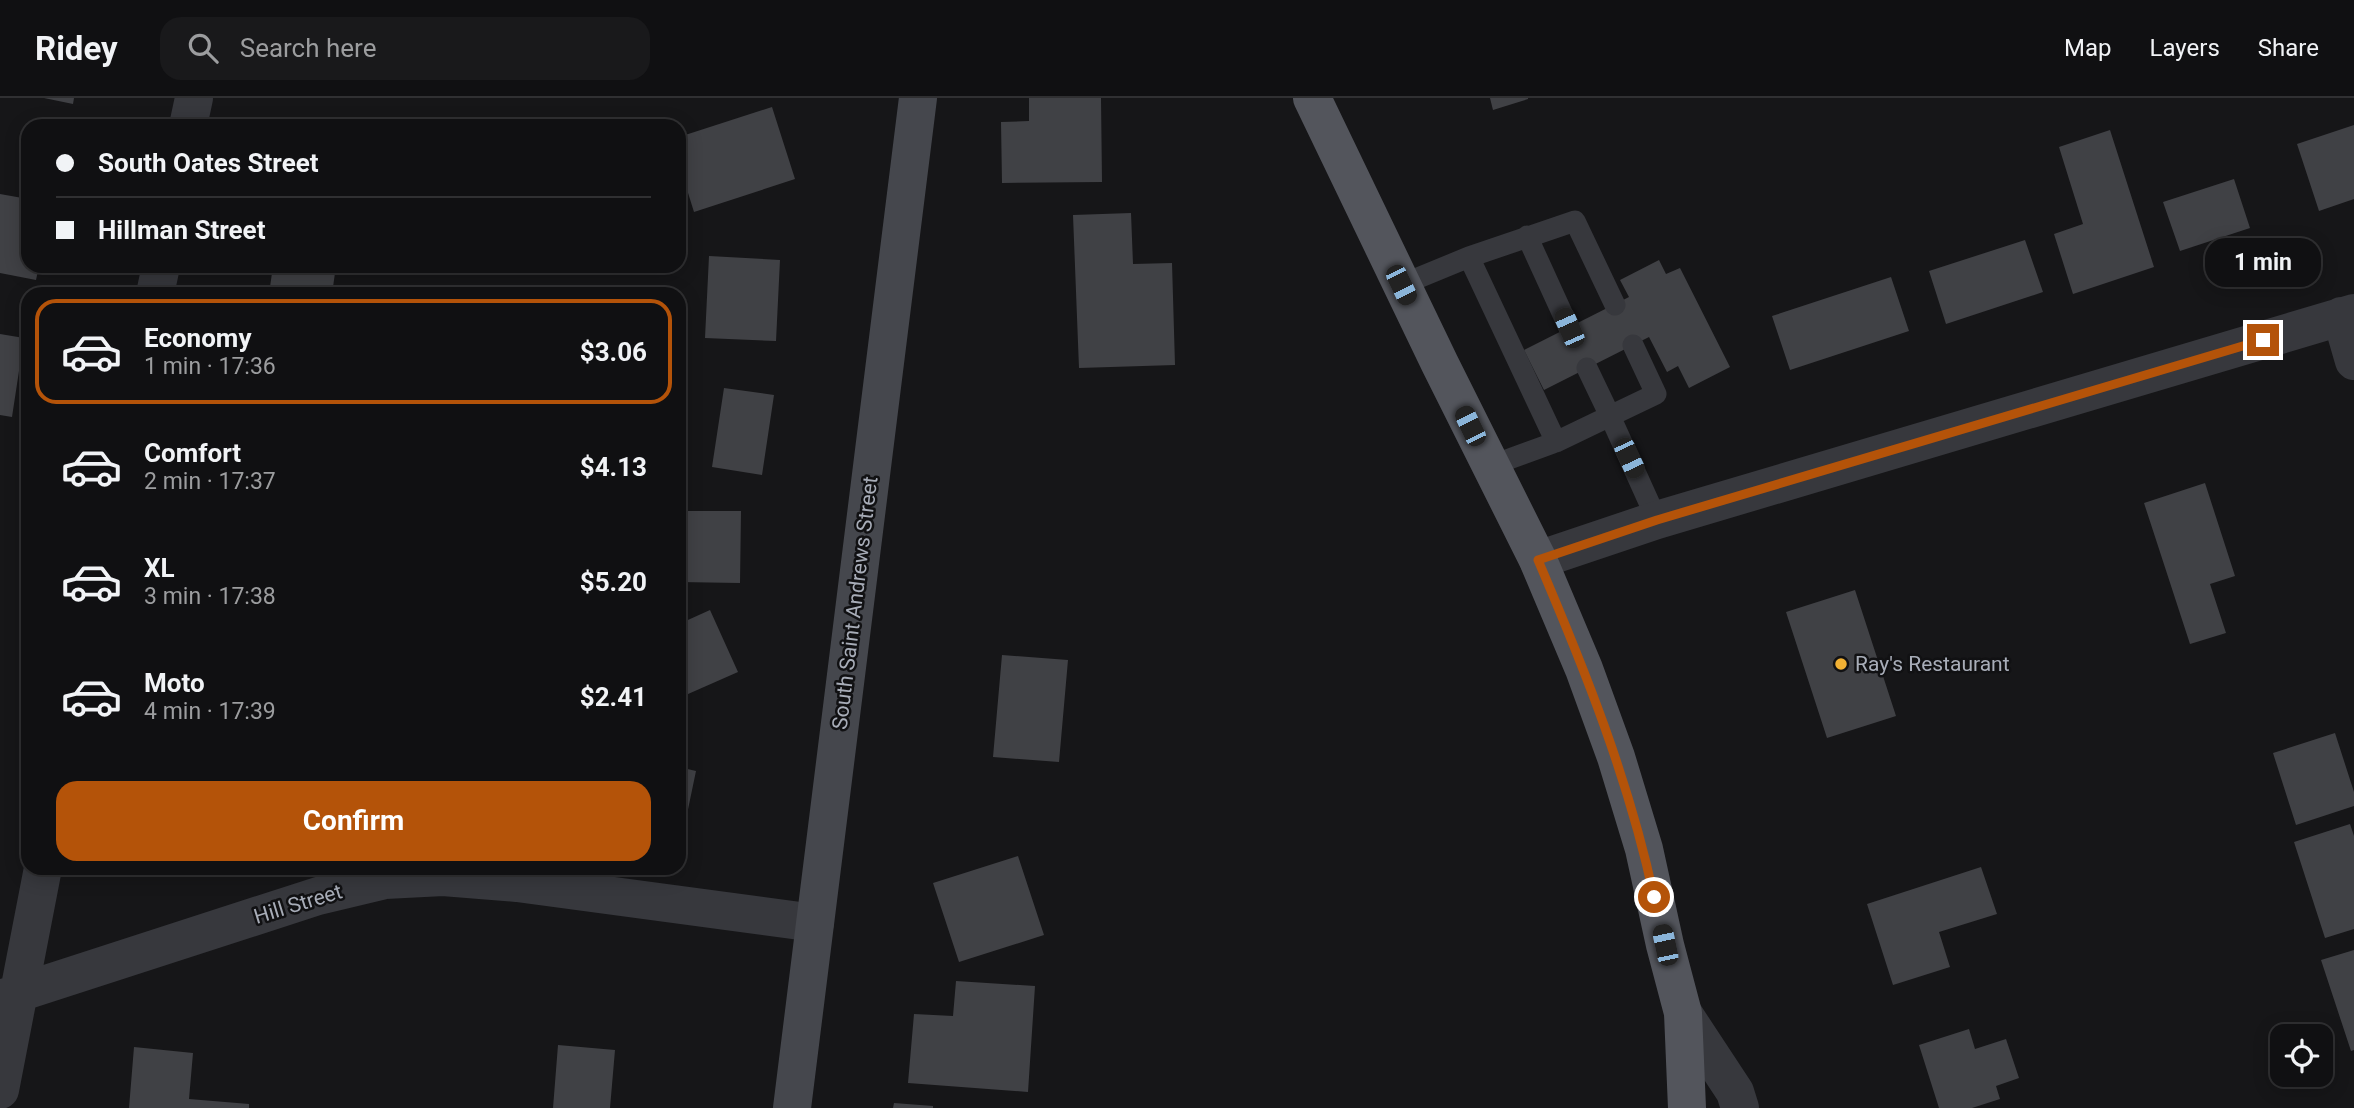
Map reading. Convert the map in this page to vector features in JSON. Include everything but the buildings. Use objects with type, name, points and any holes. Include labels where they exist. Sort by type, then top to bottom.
[{"type":"main road","points":[[1312,98],[1401,285],[1538,560],[1584,668],[1616,757],[1644,849],[1683,1013],[1687,1108]]},
{"type":"street","points":[[190,119],[194,98]]},
{"type":"street","name":"South Saint Andrews Street","points":[[792,1108],[918,98]]},
{"type":"street","points":[[1538,560],[1657,520],[2348,315],[2354,361]]},
{"type":"street","points":[[0,1090],[10,996],[41,875]]},
{"type":"street","name":"Hill Street","points":[[10,996],[318,896],[385,880],[443,877],[517,883],[815,923]]},
{"type":"street","points":[[1683,1013],[1735,1092],[1740,1108]]},
{"type":"lane","points":[[1401,285],[1469,257],[1575,221],[1615,305]]},
{"type":"lane","points":[[1527,236],[1569,328]]},
{"type":"lane","points":[[1469,257],[1556,442]]},
{"type":"lane","points":[[1490,466],[1556,442],[1656,394],[1633,345]]},
{"type":"lane","points":[[1587,368],[1657,520]]},
{"type":"place","name":"Ray's Restaurant","points":[[1841,664]]},
{"type":"route","points":[[1654,897],[1644,849],[1616,757],[1584,668],[1538,560],[1657,520],[2263,340]]}]
